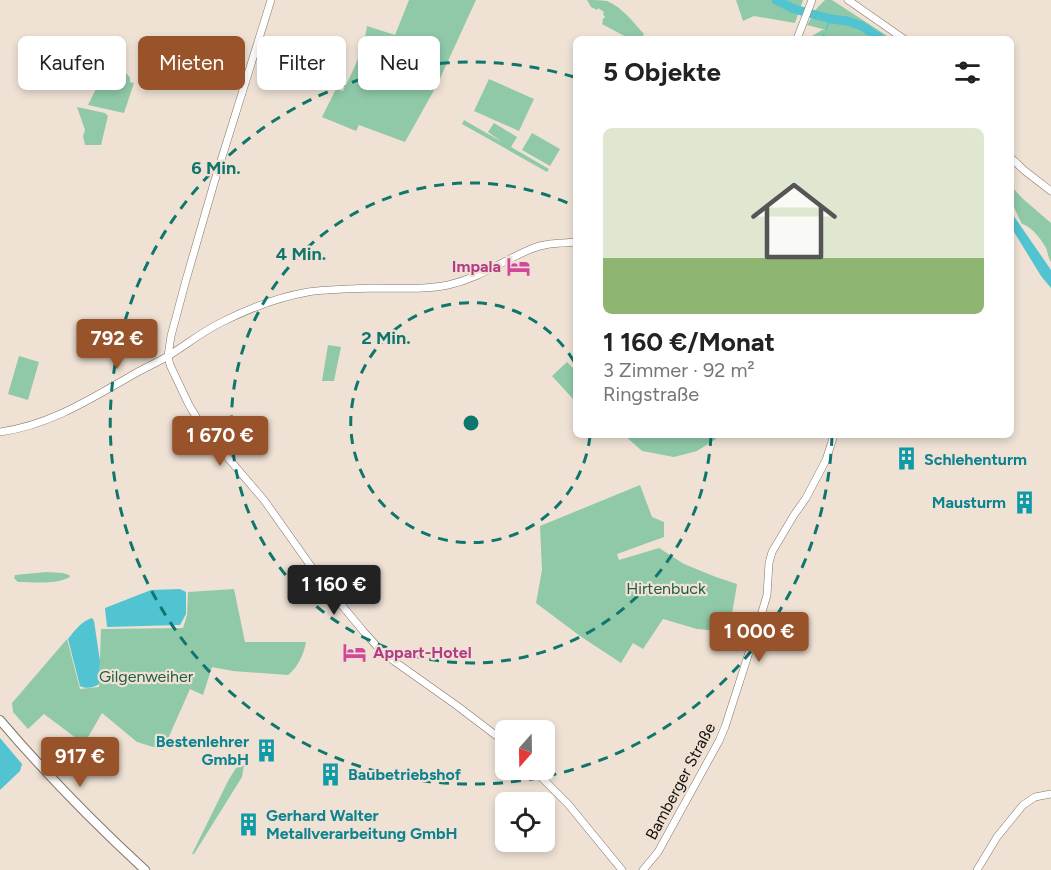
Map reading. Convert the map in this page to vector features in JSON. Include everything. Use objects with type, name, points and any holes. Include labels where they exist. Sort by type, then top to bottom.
[{"type":"main road","points":[[0,720],[47,773],[145,870]]},
{"type":"street","points":[[271,0],[186,280],[168,356],[170,365],[204,430],[264,500],[320,579],[362,630],[384,654],[495,735]]},
{"type":"street","points":[[848,0],[900,36]]},
{"type":"street","points":[[798,36],[812,2]]},
{"type":"street","points":[[1014,161],[1051,191]]},
{"type":"street","points":[[0,432],[56,417],[73,409],[168,356],[223,322],[270,302],[309,292],[448,285],[488,271],[531,249],[573,242]]},
{"type":"street","name":"Bamberger Straße","points":[[643,870],[658,852],[718,741],[767,595],[772,552],[806,498],[826,460],[833,438]]},
{"type":"street","points":[[544,780],[568,804],[622,870]]},
{"type":"street","points":[[978,868],[997,837],[1023,805],[1035,797],[1051,794]]},
{"type":"green space","points":[[409,0],[476,0],[440,78],[440,36],[365,36],[367,26],[395,35]]},
{"type":"green space","points":[[587,0],[607,1],[627,15],[644,34],[643,36],[624,36],[602,24],[605,17],[604,12],[591,7]]},
{"type":"green space","points":[[736,0],[803,0],[795,23],[754,16],[743,21]]},
{"type":"green space","points":[[825,0],[832,0],[887,36],[812,36],[826,30],[807,25],[817,8]]},
{"type":"green space","points":[[358,59],[358,90],[434,90],[405,142],[359,125],[356,131],[322,117],[336,90],[346,90],[346,85]]},
{"type":"green space","points":[[126,74],[130,82],[134,83],[124,113],[88,105],[96,90],[126,90]]},
{"type":"green space","points":[[489,79],[534,99],[519,131],[474,111]]},
{"type":"green space","points":[[77,107],[105,113],[108,116],[101,145],[85,145],[83,136],[85,130]]},
{"type":"green space","points":[[464,120],[502,142],[488,132],[494,123],[517,137],[511,147],[549,169],[547,172],[462,124]]},
{"type":"green space","points":[[532,133],[560,149],[550,166],[522,150]]},
{"type":"green space","points":[[1014,189],[1051,223],[1051,262],[1039,237],[1029,227],[1022,224],[1016,211]]},
{"type":"green space","points":[[328,345],[341,347],[334,381],[322,381]]},
{"type":"green space","points":[[19,356],[39,362],[28,400],[8,394]]},
{"type":"green space","points":[[567,362],[573,368],[573,399],[552,376]]},
{"type":"green space","points":[[627,438],[717,438],[697,451],[674,457],[642,451]]},
{"type":"green space","name":"Hirtenbuck","points":[[640,485],[652,517],[664,522],[664,537],[617,554],[619,560],[659,548],[684,564],[737,584],[729,632],[697,629],[663,619],[643,649],[633,643],[621,663],[536,603],[542,570],[540,526]]},
{"type":"green space","points":[[63,573],[70,577],[64,580],[44,582],[18,582],[14,578],[15,575]]},
{"type":"green space","name":"Gilgenweiher","points":[[234,589],[245,642],[306,642],[302,656],[288,675],[212,667],[203,695],[190,689],[163,750],[137,742],[102,713],[84,744],[44,714],[28,729],[13,712],[12,703],[67,639],[80,689],[99,687],[101,629],[183,628],[187,615],[188,592]]},
{"type":"green space","points":[[244,765],[242,777],[192,854],[228,781],[236,768]]},
{"type":"water","points":[[1014,216],[1051,270],[1051,288],[1014,232]]},
{"type":"water","name":"Gilgenweiher","points":[[180,589],[186,592],[186,614],[180,625],[107,627],[105,608],[151,590]]},
{"type":"water","name":"Gilgenweiher","points":[[92,618],[100,661],[99,684],[84,688],[80,686],[68,639],[76,629]]},
{"type":"water","points":[[0,738],[22,764],[20,771],[0,790]]},
{"type":"waterway","points":[[776,0],[794,9],[862,26],[877,36]]},
{"type":"waterway","points":[[826,29],[831,19]]},
{"type":"place","name":"Impala","points":[[519,266]]},
{"type":"place","name":"Schlehenturm","points":[[906,459]]},
{"type":"place","name":"Mausturm","points":[[1024,502]]},
{"type":"place","name":"Appart-Hotel","points":[[355,652]]},
{"type":"place","name":"Bestenlehrer GmbH","points":[[267,750]]},
{"type":"place","name":"Baubetriebshof","points":[[330,774]]},
{"type":"place","name":"Gerhard Walter Metallverarbeitung GmbH","points":[[248,824]]}]
